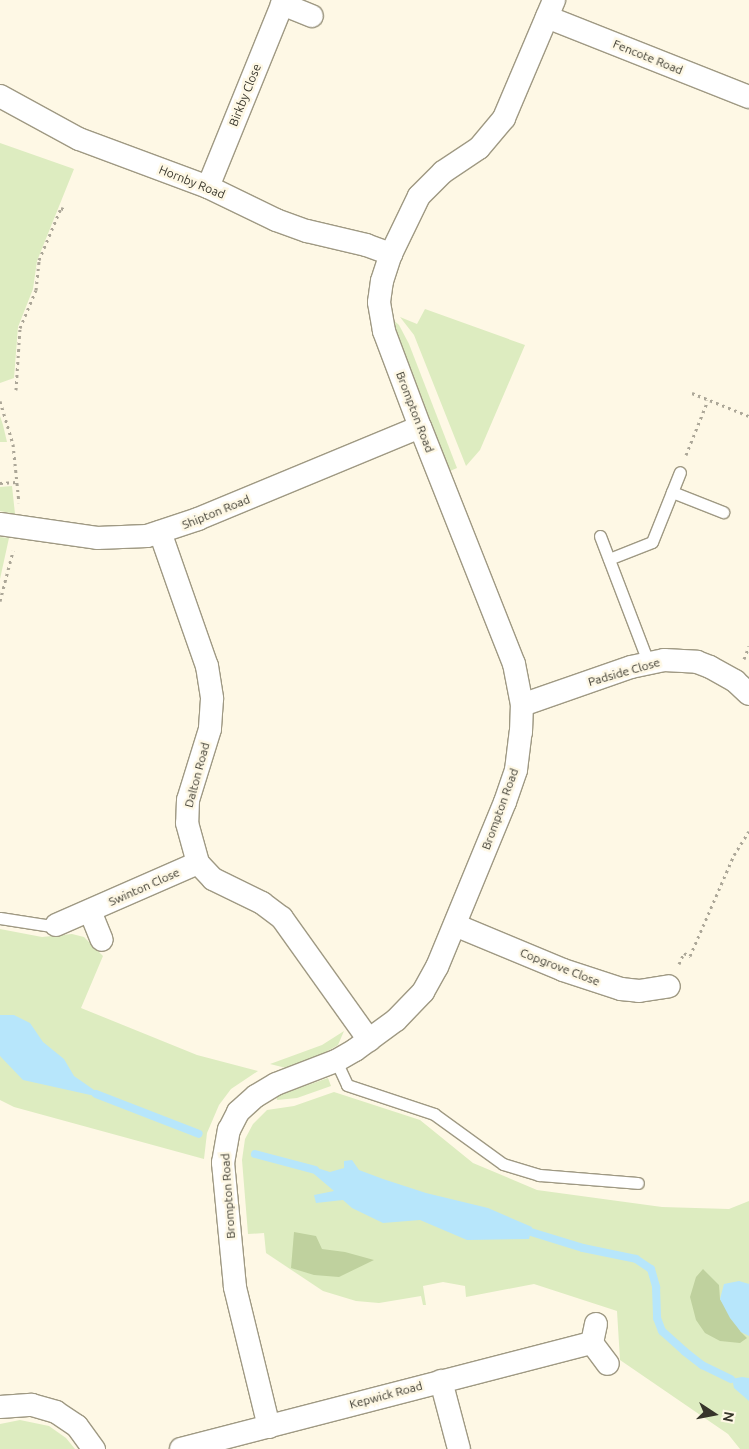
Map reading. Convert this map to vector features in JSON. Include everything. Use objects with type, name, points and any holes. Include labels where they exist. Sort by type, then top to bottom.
[{"type":"street","name":"Birkby Close","points":[[208,187],[283,2],[312,16]]},
{"type":"street","name":"Fencote Road","points":[[551,9],[749,97]]},
{"type":"street","name":"Brompton Road","points":[[269,1427],[234,1287],[223,1163],[224,1147],[232,1122],[247,1103],[276,1084],[336,1061],[369,1040],[396,1020],[423,992],[437,968],[505,802],[516,770],[521,739],[522,705],[514,664],[420,428],[380,318],[379,296],[391,254],[416,200],[429,184],[479,148],[500,126],[509,111],[551,9]]},
{"type":"street","name":"Hornby Road","points":[[0,96],[92,145],[208,187],[285,224],[366,245],[391,254]]},
{"type":"street","name":"Shipton Road","points":[[0,524],[103,538],[137,538],[198,520],[420,428]]},
{"type":"street","name":"Dalton Road","points":[[160,532],[207,666],[212,699],[210,729],[188,800],[187,823],[198,863]]},
{"type":"street","name":"Padside Close","points":[[522,705],[648,662],[670,660],[697,662],[735,681],[749,694]]},
{"type":"street","name":"Swinton Close","points":[[56,925],[90,912],[198,863]]},
{"type":"street","points":[[198,863],[213,879],[262,903],[282,918],[369,1040]]},
{"type":"street","points":[[90,912],[102,940]]},
{"type":"street","name":"Copgrove Close","points":[[455,925],[563,970],[620,989],[639,992],[669,986]]},
{"type":"street","name":"Kepwick Road","points":[[181,1449],[441,1381],[594,1334],[608,1364]]},
{"type":"street","points":[[441,1381],[459,1449]]},
{"type":"street","points":[[0,1407],[32,1405],[56,1412],[77,1426],[94,1449]]},
{"type":"lane","points":[[609,558],[652,542],[680,472]]},
{"type":"lane","points":[[672,492],[723,512]]},
{"type":"lane","points":[[600,536],[648,662]]},
{"type":"lane","points":[[0,918],[50,926],[56,925]]},
{"type":"lane","points":[[336,1061],[347,1085],[434,1114],[485,1153],[503,1164],[539,1175],[638,1183]]},
{"type":"path","points":[[16,390],[20,328],[36,290],[39,260],[61,208],[66,210]]},
{"type":"path","points":[[692,394],[749,416]]},
{"type":"path","points":[[680,472],[708,400]]},
{"type":"path","points":[[0,483],[17,482]]},
{"type":"path","points":[[669,986],[684,953],[690,956],[734,855],[749,831]]},
{"type":"green space","points":[[0,143],[74,169],[37,261],[33,289],[18,327],[14,378],[0,383]]},
{"type":"green space","points":[[425,309],[525,345],[480,450],[466,466],[414,335],[400,317],[417,324]]},
{"type":"green space","points":[[391,318],[399,325],[409,344],[457,468],[450,471]]},
{"type":"green space","points":[[0,416],[3,425],[7,442],[0,442]]},
{"type":"green space","points":[[12,486],[15,514],[0,511],[0,487]]},
{"type":"green space","points":[[0,537],[9,538],[0,579]]},
{"type":"green space","points":[[0,929],[42,937],[72,934],[84,937],[103,956],[81,1008],[197,1055],[258,1071],[231,1089],[219,1105],[207,1133],[204,1159],[14,1107],[0,1100]]},
{"type":"green space","points":[[344,1031],[338,1045],[319,1056],[286,1068],[270,1064],[322,1045]]},
{"type":"green space","points":[[328,1078],[331,1086],[297,1098],[277,1100],[276,1096]]},
{"type":"green space","points":[[334,1092],[420,1120],[473,1163],[537,1190],[662,1207],[729,1209],[749,1201],[749,1449],[740,1449],[728,1434],[620,1360],[617,1311],[534,1284],[466,1297],[465,1286],[443,1282],[423,1286],[426,1305],[423,1305],[421,1296],[379,1303],[356,1301],[323,1291],[266,1253],[264,1233],[248,1234],[242,1160],[245,1139],[253,1124],[267,1110],[294,1106]]},
{"type":"green space","points":[[294,1232],[316,1236],[322,1249],[345,1252],[374,1260],[339,1277],[314,1275],[291,1268]]},
{"type":"green space","points":[[703,1269],[719,1285],[720,1299],[741,1332],[747,1338],[740,1343],[720,1341],[705,1333],[696,1320],[690,1297],[696,1277]]},
{"type":"green space","points":[[20,1420],[49,1426],[66,1438],[75,1449],[0,1449],[0,1424]]},
{"type":"water","points":[[0,1015],[14,1015],[30,1023],[43,1042],[64,1059],[74,1076],[97,1092],[95,1096],[23,1080],[0,1056]]},
{"type":"water","points":[[352,1160],[359,1170],[383,1179],[426,1193],[488,1208],[532,1227],[529,1239],[467,1240],[420,1220],[383,1223],[352,1208],[343,1200],[316,1203],[314,1195],[334,1191],[314,1174],[317,1168],[330,1172],[344,1168],[344,1161]]},
{"type":"water","points":[[739,1281],[749,1284],[749,1336],[741,1332],[730,1318],[720,1299],[724,1284]]},
{"type":"water","points":[[749,1378],[749,1401],[734,1388],[731,1379]]},
{"type":"waterway","points":[[96,1094],[199,1134]]},
{"type":"waterway","points":[[255,1154],[315,1170]]},
{"type":"waterway","points":[[531,1232],[583,1248],[636,1259],[651,1269],[656,1287],[657,1318],[662,1331],[702,1365],[731,1379]]}]
